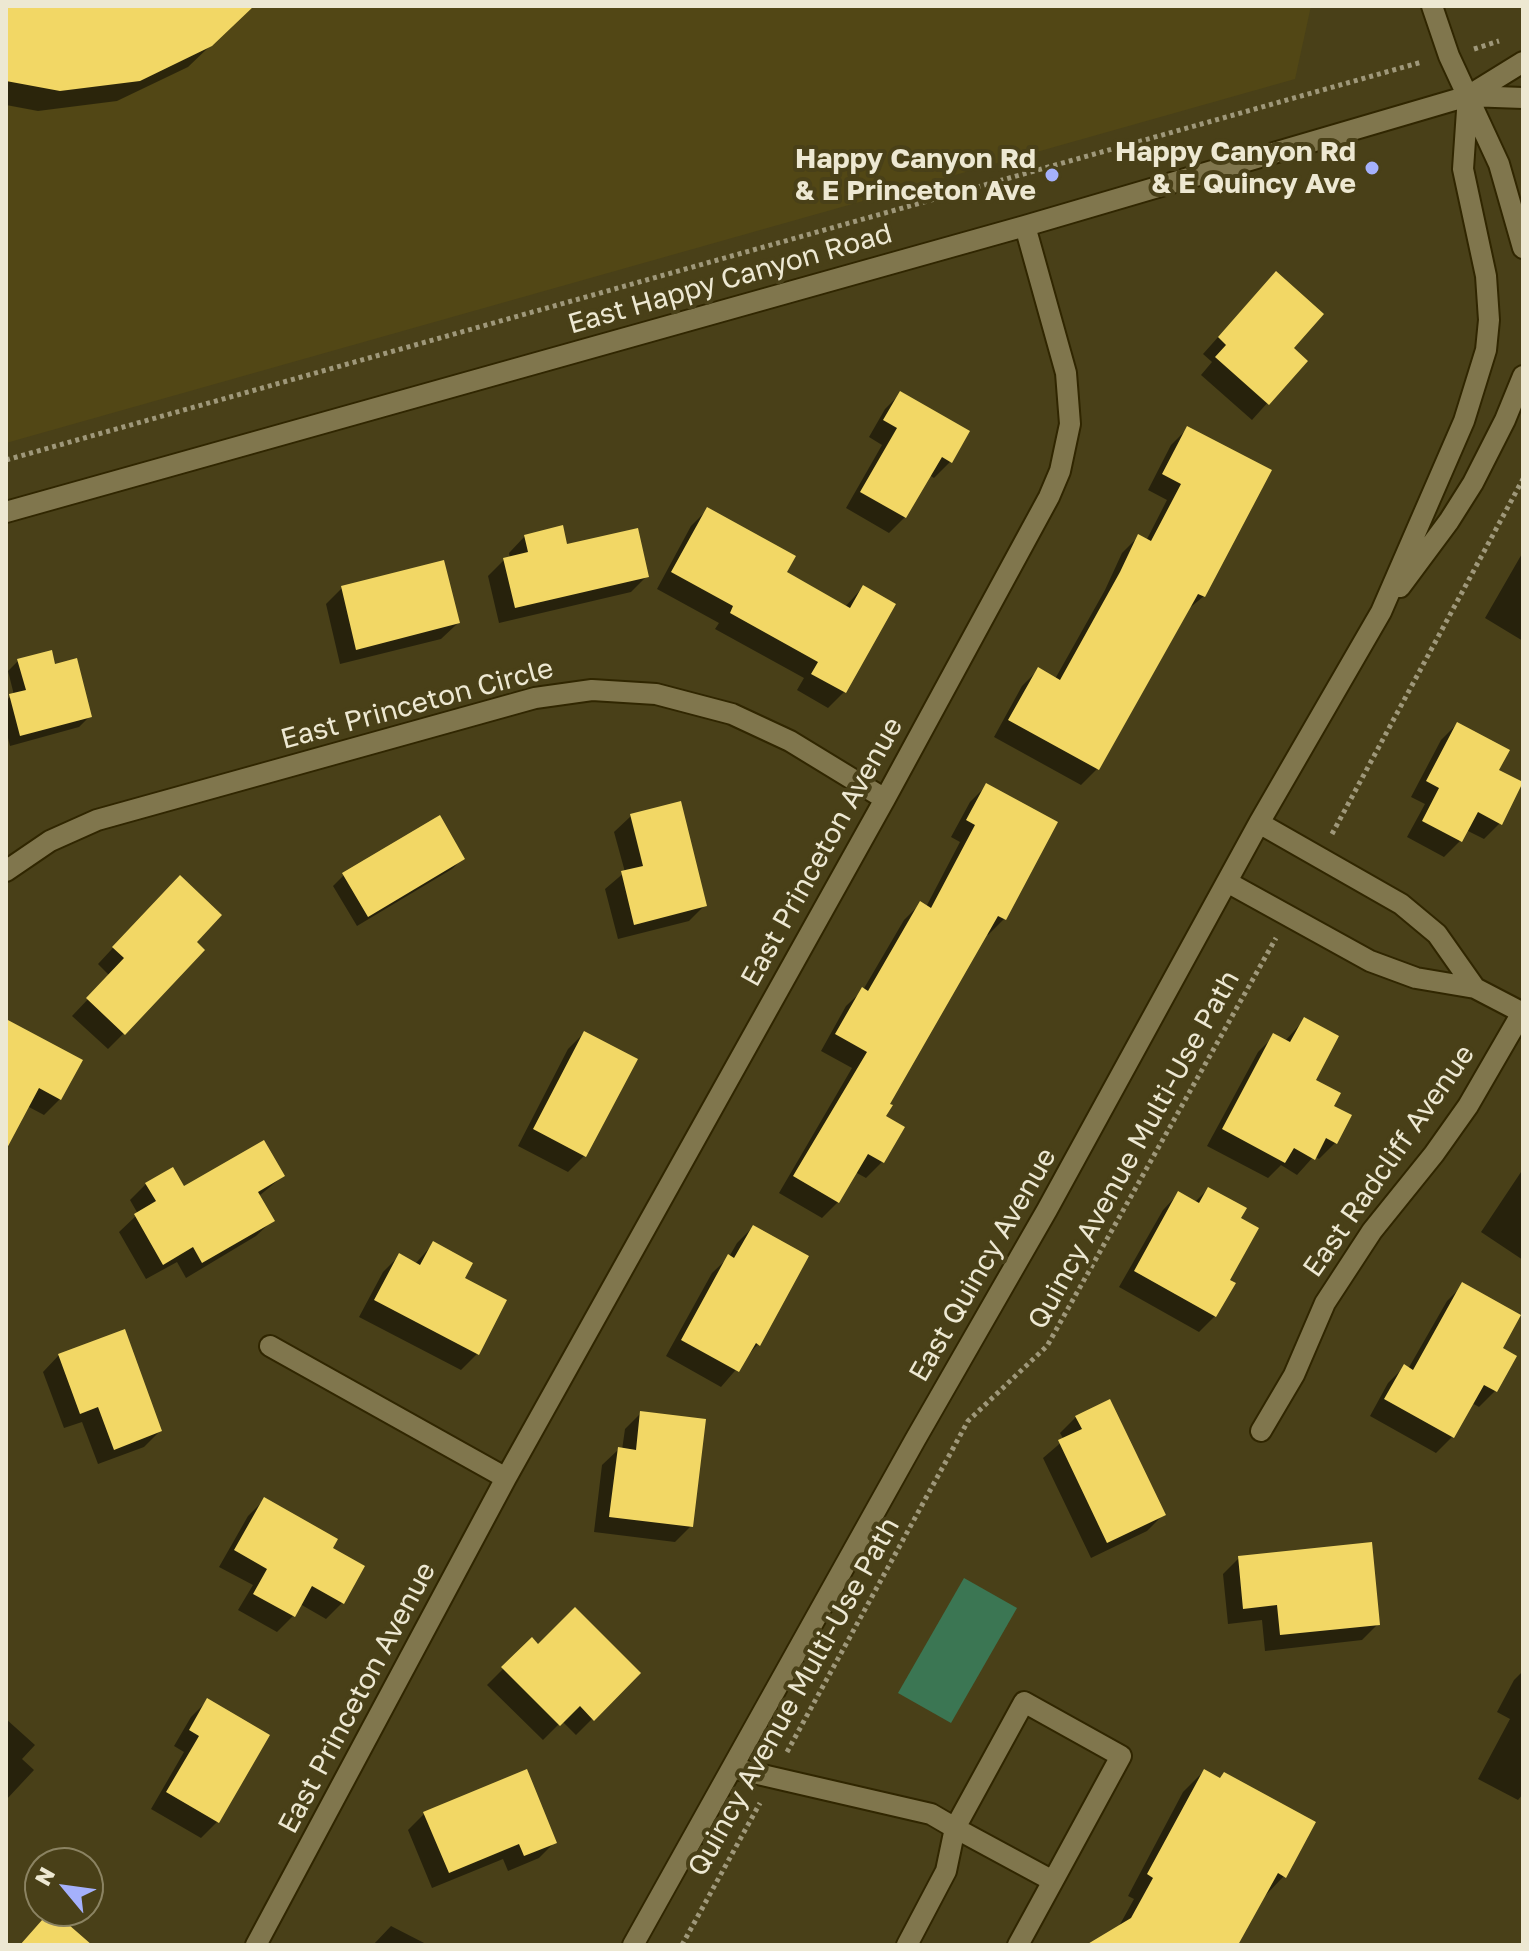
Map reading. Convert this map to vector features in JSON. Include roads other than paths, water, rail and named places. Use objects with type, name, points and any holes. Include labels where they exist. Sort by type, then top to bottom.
[{"type":"street","points":[[1432,6],[1449,56],[1499,164],[1523,248]]},
{"type":"street","name":"East Happy Canyon Road","points":[[6,512],[1025,226],[1468,96],[1523,62]]},
{"type":"street","name":"East Happy Canyon Road","points":[[1468,96],[1523,98]]},
{"type":"street","name":"East Quincy Avenue","points":[[1381,612],[1464,421],[1486,350],[1489,320],[1486,276],[1463,169],[1468,96]]},
{"type":"street","name":"East Princeton Avenue","points":[[256,1945],[506,1478],[885,799],[1049,497],[1060,471],[1070,424],[1066,373],[1025,226]]},
{"type":"street","name":"East Quincy Avenue","points":[[633,1945],[1047,1210],[1259,823],[1381,612],[1459,506],[1505,420],[1523,376]]},
{"type":"street","name":"East Princeton Circle","points":[[6,871],[50,841],[97,820],[535,698],[592,690],[656,694],[732,714],[790,741],[885,799]]},
{"type":"street","points":[[1259,823],[1401,904],[1437,934],[1475,988]]},
{"type":"street","points":[[1227,882],[1370,961],[1416,978],[1475,988],[1523,1012]]},
{"type":"street","name":"East Radcliff Avenue","points":[[1261,1431],[1294,1375],[1325,1303],[1372,1231],[1468,1106],[1523,1012]]},
{"type":"street","points":[[270,1346],[506,1478]]},
{"type":"street","points":[[907,1945],[946,1871],[955,1828],[1024,1702],[1121,1756],[1018,1945]]},
{"type":"street","points":[[732,1768],[931,1814],[1053,1881]]},
{"type":"place","name":"Happy Canyon Rd & E Quincy Ave","points":[[1372,168]]},
{"type":"place","name":"Happy Canyon Rd & E Princeton Ave","points":[[1052,175]]}]
